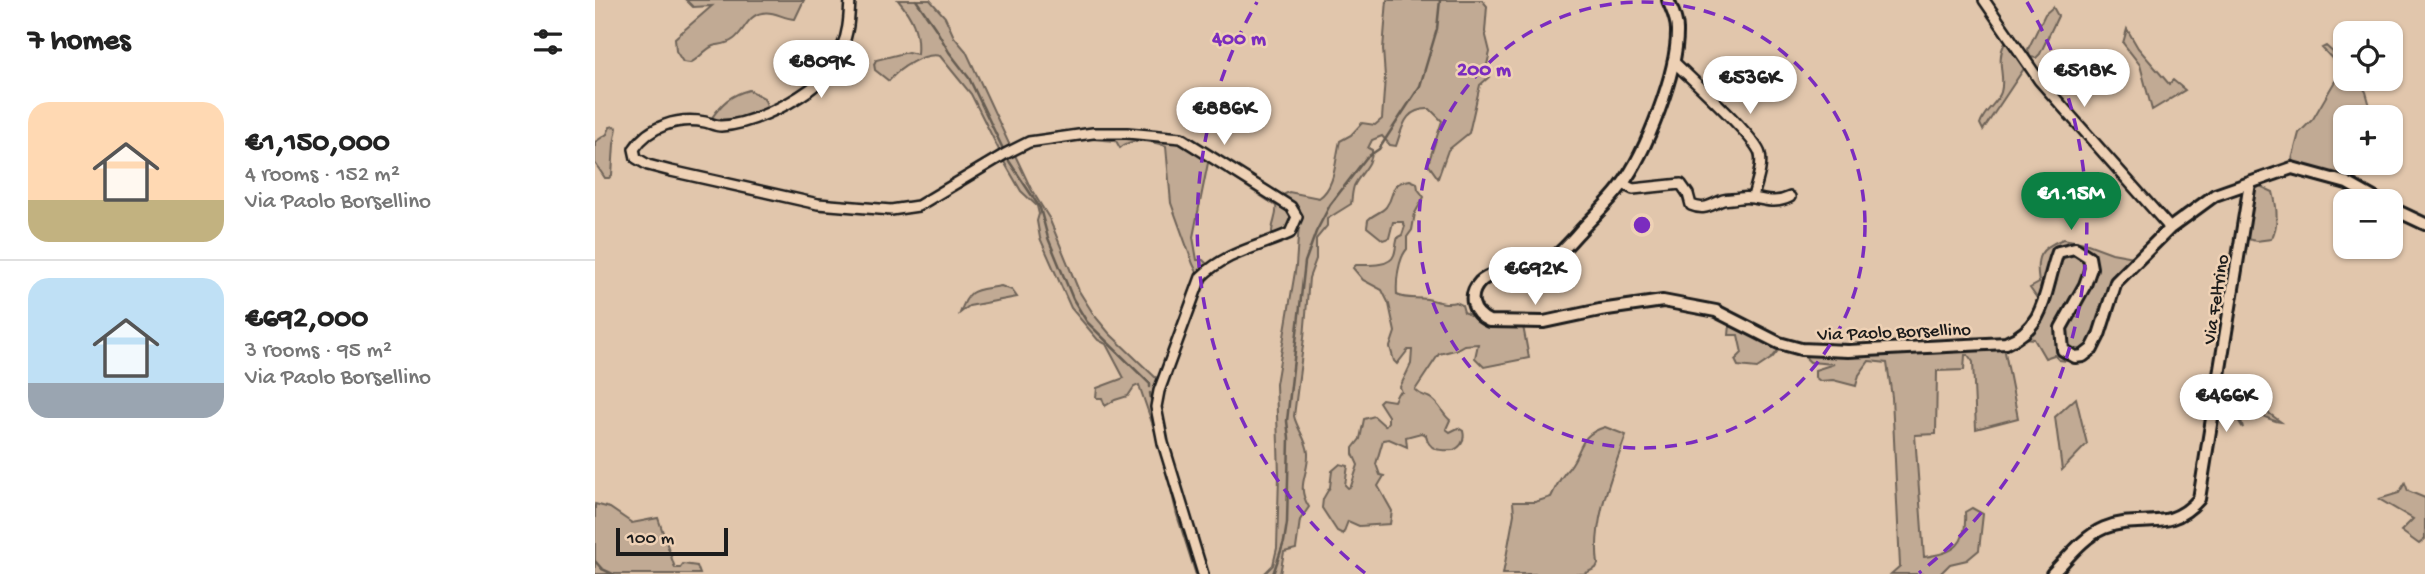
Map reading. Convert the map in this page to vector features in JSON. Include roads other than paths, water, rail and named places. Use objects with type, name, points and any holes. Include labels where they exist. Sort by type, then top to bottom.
[{"type":"street","points":[[850,0],[848,27],[842,48],[811,89],[747,122],[718,126],[704,121],[685,121],[660,126],[650,131],[634,149],[636,158],[648,165],[671,171],[818,204],[891,210],[918,206],[1030,142],[1093,133],[1146,134],[1181,138],[1291,207],[1297,217],[1290,233],[1251,246],[1215,263],[1201,277],[1159,391],[1156,407],[1163,443],[1203,574]]},
{"type":"street","name":"Via Paolo Borsellino","points":[[1668,0],[1676,18],[1677,31],[1667,86],[1651,129],[1623,184],[1568,244],[1546,262],[1482,280],[1473,301],[1477,314],[1489,321],[1529,324],[1600,310],[1663,302],[1716,310],[1779,343],[1809,350],[1848,351],[2006,343],[2018,338],[2033,326],[2046,297],[2058,252],[2075,248],[2088,257],[2091,268],[2061,328],[2061,341],[2063,350],[2067,353],[2075,357],[2083,356],[2092,349],[2116,282],[2170,228],[2215,195],[2292,168],[2347,183],[2358,189]]},
{"type":"street","points":[[1984,0],[2045,87],[2170,228]]},
{"type":"street","points":[[1673,61],[1731,117],[1759,150],[1760,166],[1753,197]]},
{"type":"street","name":"Via Feltrino","points":[[2052,574],[2082,543],[2103,529],[2113,525],[2167,520],[2187,512],[2199,499],[2250,183]]},
{"type":"street","points":[[1623,184],[1633,189],[1681,184],[1691,205],[1700,208],[1709,208],[1725,200],[1753,197],[1769,202],[1790,197]]},
{"type":"street","points":[[2403,214],[2425,224]]},
{"type":"waterway","points":[[916,0],[969,78],[1004,151]]},
{"type":"waterway","points":[[1273,574],[1284,542],[1287,523],[1287,421],[1305,262],[1330,205],[1366,158],[1379,149],[1420,86],[1437,29],[1440,0]]},
{"type":"waterway","points":[[1007,158],[1040,208],[1048,238],[1073,299],[1087,322],[1150,387]]},
{"type":"waterway","points":[[1150,393],[1157,435]]},
{"type":"waterway","points":[[1166,468],[1196,574]]},
{"type":"waterway","points":[[595,561],[602,569],[613,574]]}]
